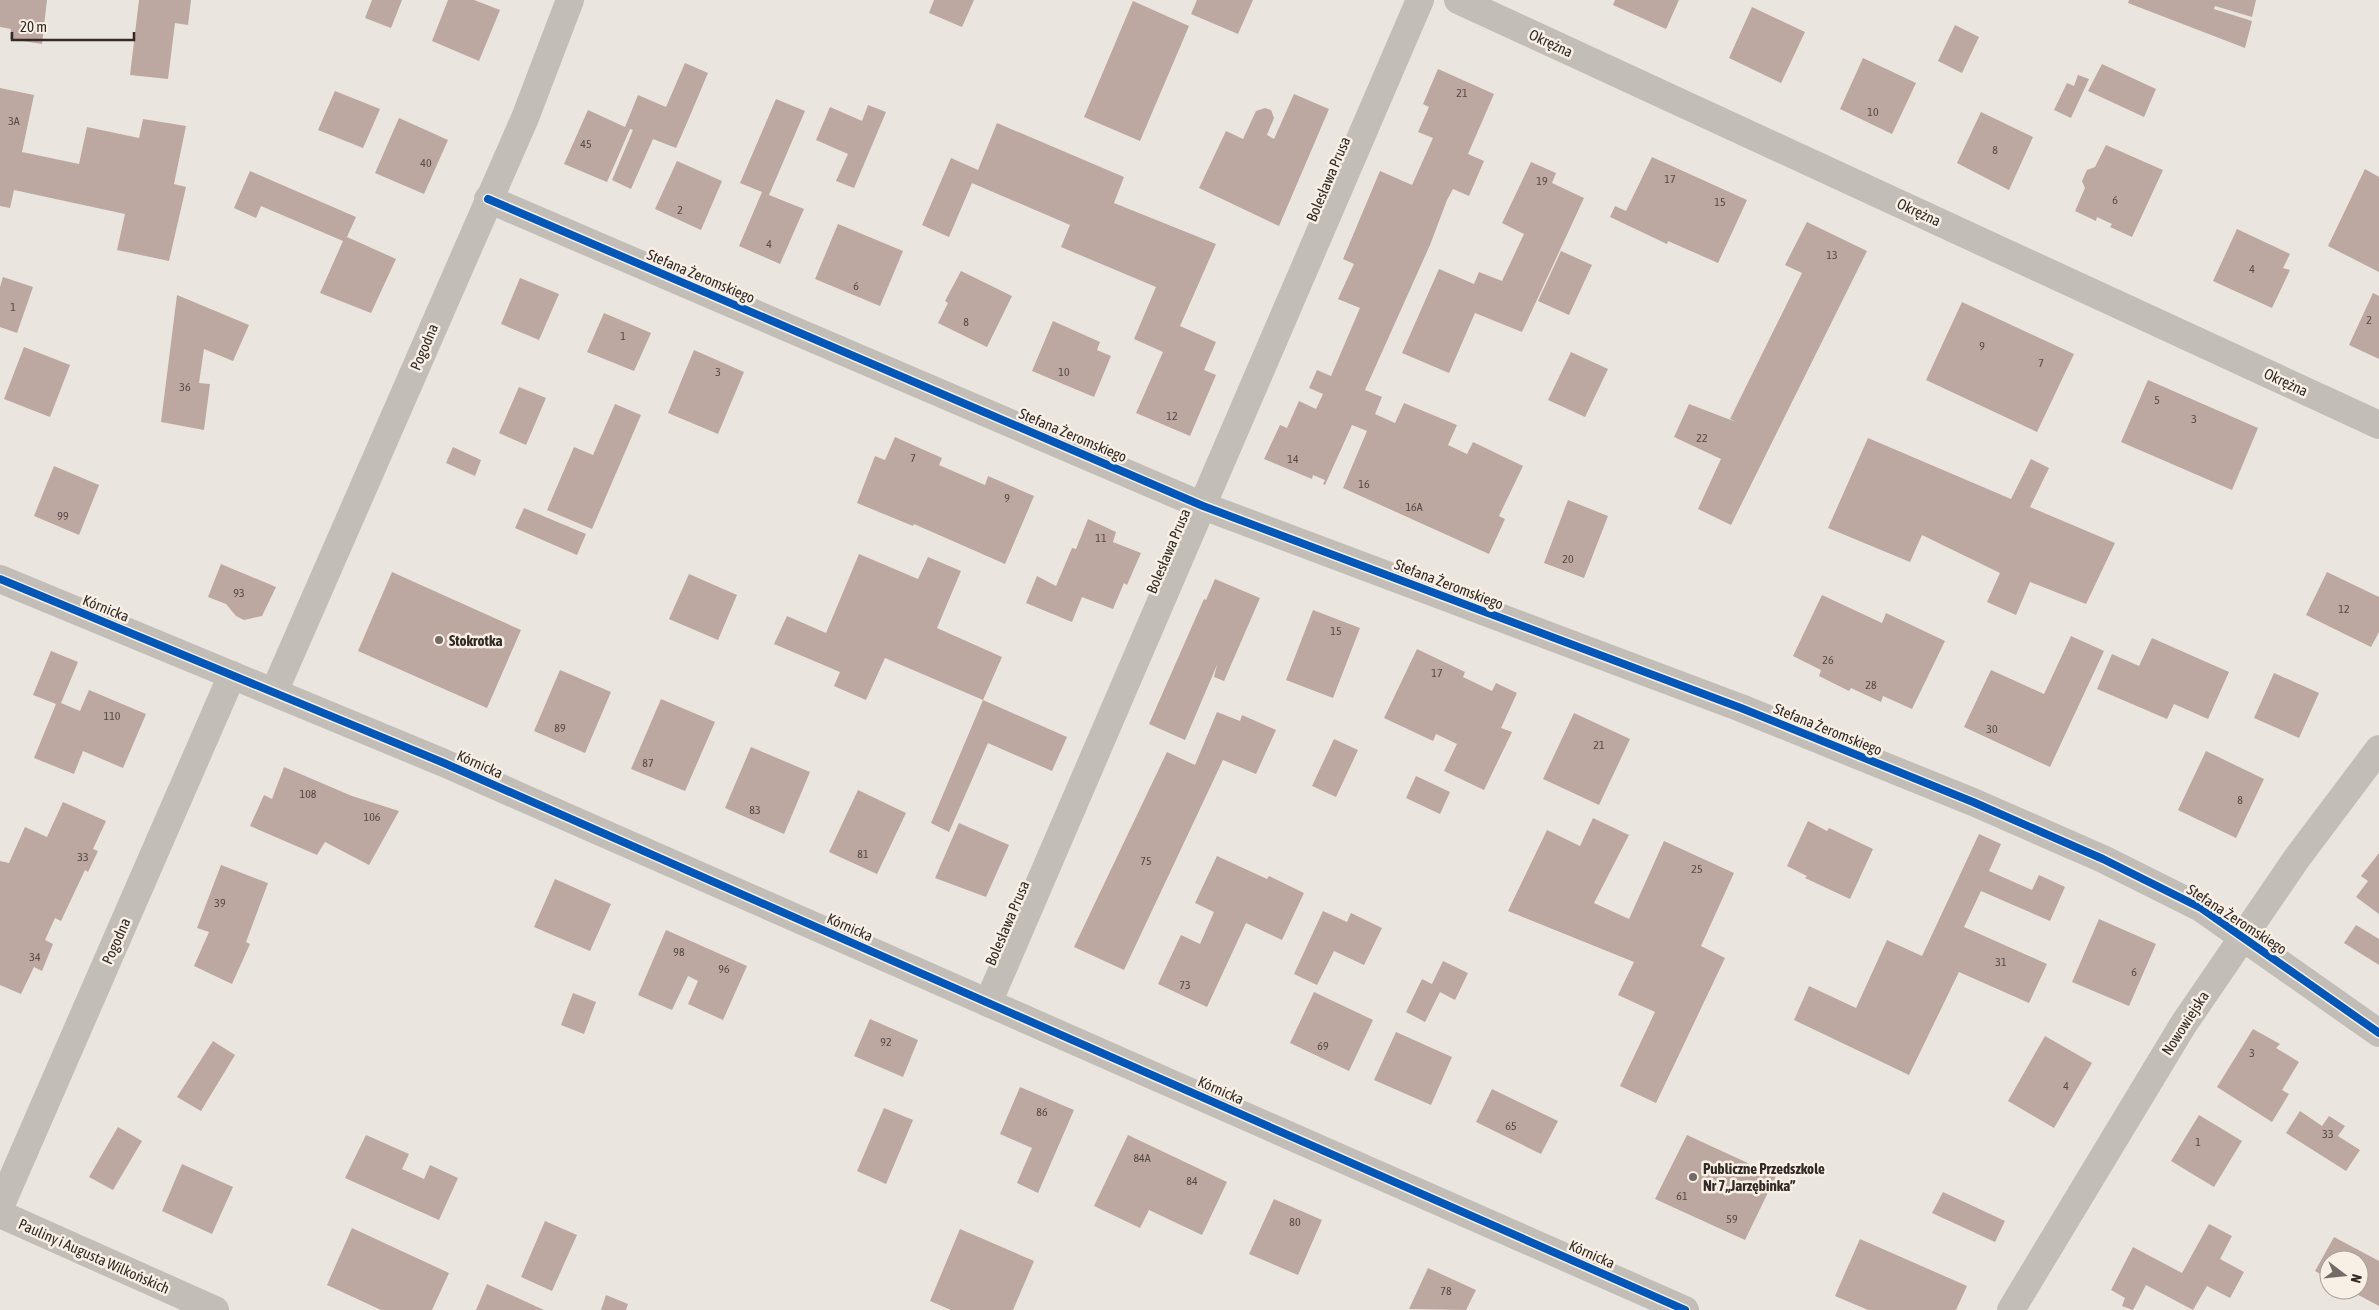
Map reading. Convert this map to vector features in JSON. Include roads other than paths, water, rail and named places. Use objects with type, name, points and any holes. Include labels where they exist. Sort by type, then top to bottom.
[{"type":"street","name":"Pogodna","points":[[274,692],[524,118],[570,0]]},
{"type":"street","name":"Bolesława Prusa","points":[[988,1002],[1420,0]]},
{"type":"street","name":"Okrężna","points":[[1458,0],[2379,425]]},
{"type":"street","name":"Stefana Żeromskiego","points":[[488,199],[1203,506],[1741,708],[1973,802],[2139,877],[2201,908],[2379,1033]]},
{"type":"street","name":"Kórnicka","points":[[0,579],[444,763],[1685,1310]]},
{"type":"street","name":"Pogodna","points":[[0,1207],[232,675]]},
{"type":"street","name":"Nowowiejska","points":[[2011,1310],[2131,1108],[2243,936],[2379,749]]},
{"type":"street","name":"Pauliny i Augusta Wilkońskich","points":[[0,1214],[216,1310]]},
{"type":"place","name":"Stokrotka","points":[[439,640]]},
{"type":"place","name":"Publiczne Przedszkole Nr 7„Jarzębinka”","points":[[1693,1177]]}]
